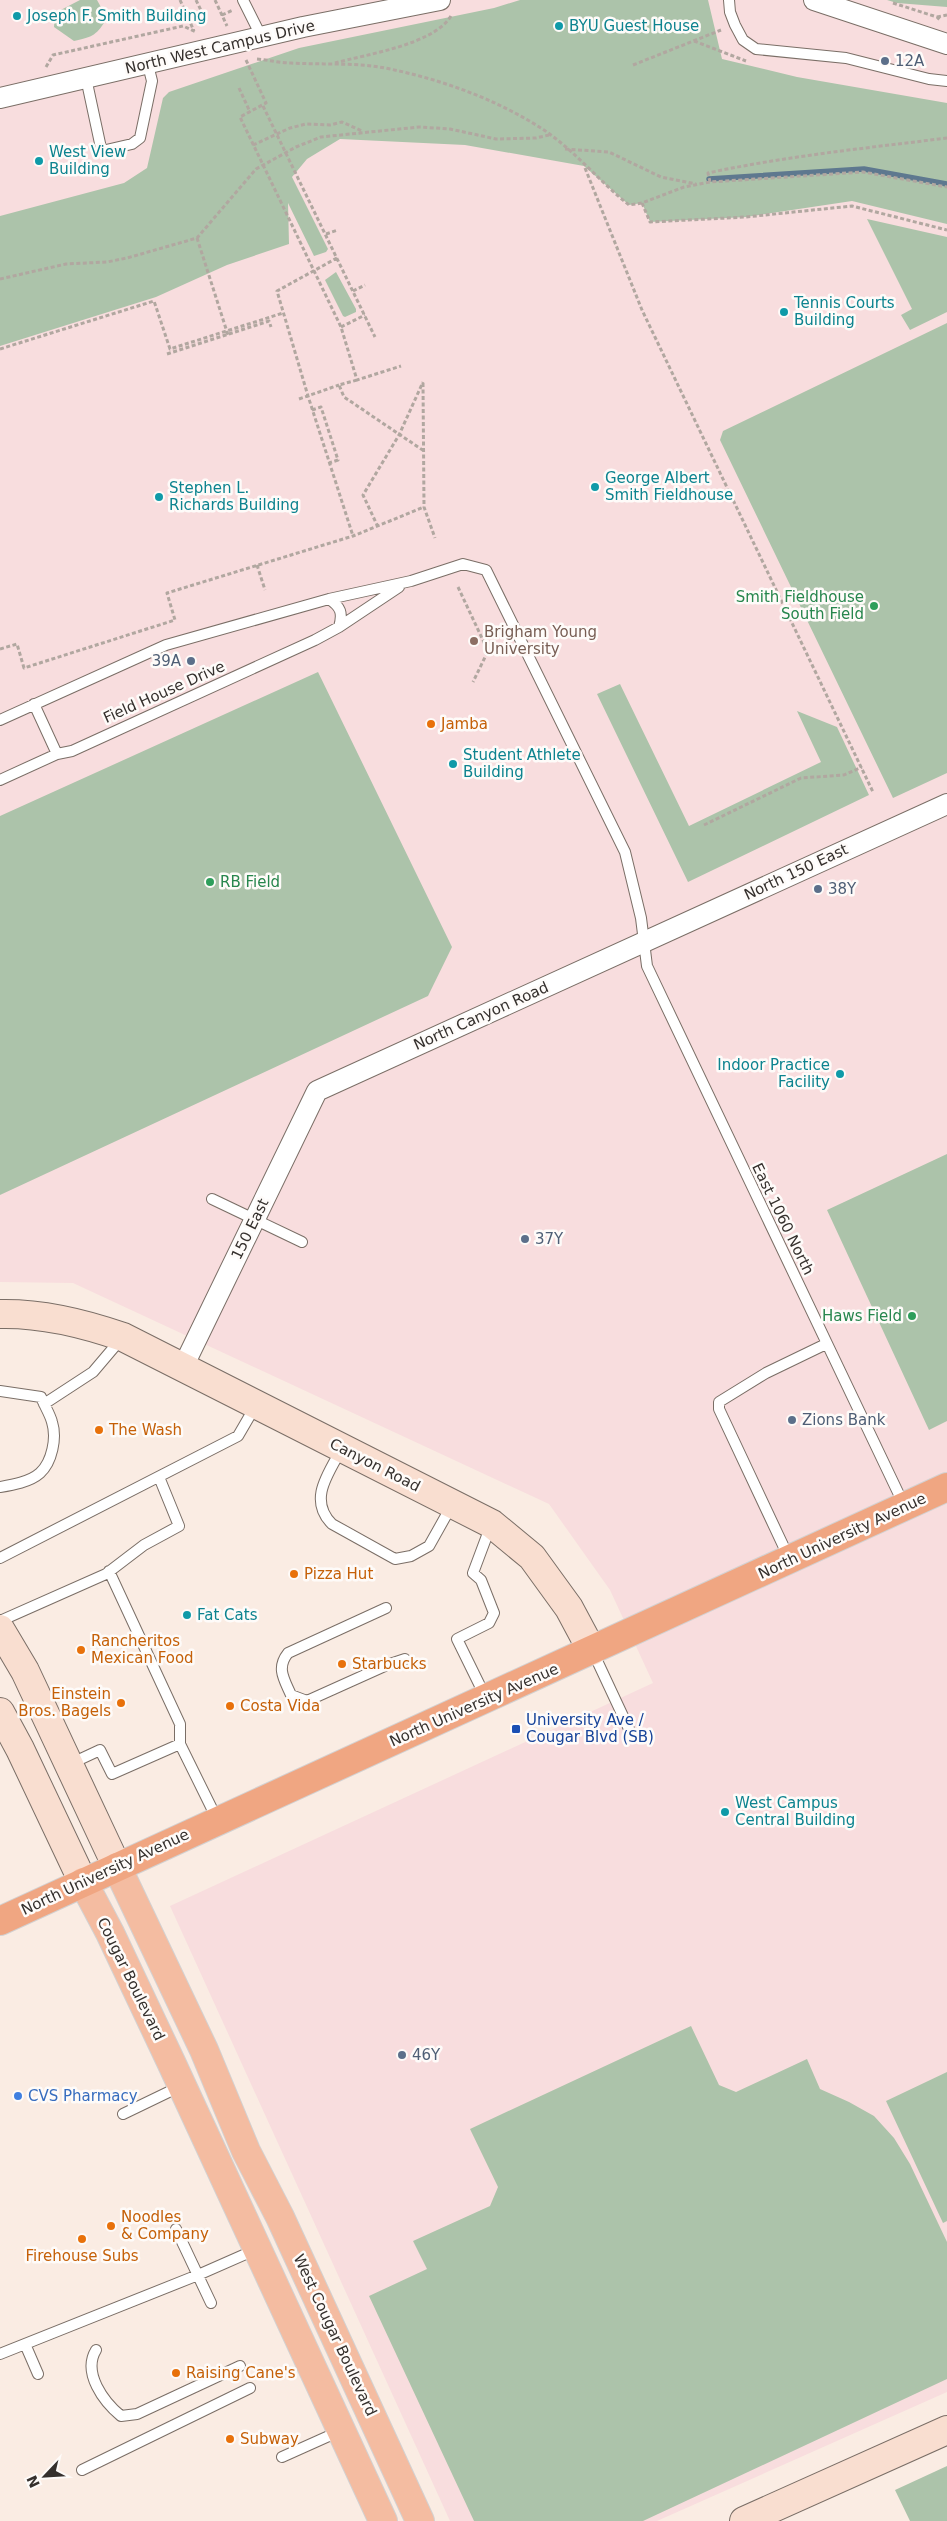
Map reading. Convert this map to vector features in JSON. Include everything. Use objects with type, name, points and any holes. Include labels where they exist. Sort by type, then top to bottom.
[{"type":"highway","name":"North University Avenue","points":[[0,1921],[947,1488]]},
{"type":"main road","name":"Canyon Road","points":[[0,1314],[29,1314],[97,1328],[123,1337],[492,1524],[532,1557],[569,1608],[592,1651]]},
{"type":"main road","points":[[0,1629],[25,1671],[117,1867]]},
{"type":"main road","name":"Cougar Boulevard","points":[[0,1712],[110,1934],[258,2248]]},
{"type":"main road","name":"West Cougar Boulevard","points":[[117,1867],[204,2050],[246,2151],[280,2217],[420,2521]]},
{"type":"main road","points":[[258,2248],[383,2521]]},
{"type":"main road","points":[[744,2521],[947,2430]]},
{"type":"street","points":[[814,0],[947,44]]},
{"type":"street","name":"North West Campus Drive","points":[[0,98],[148,65],[303,27],[447,6]]},
{"type":"street","name":"North 150 East","points":[[645,940],[947,804]]},
{"type":"street","name":"North Canyon Road","points":[[317,1091],[645,940]]},
{"type":"street","name":"150 East","points":[[183,1368],[317,1091]]},
{"type":"lane","points":[[243,0],[262,38]]},
{"type":"lane","points":[[730,0],[735,25],[743,40],[756,49],[846,58],[929,80],[947,81]]},
{"type":"lane","points":[[86,78],[101,148],[106,150],[132,144],[140,138],[152,81],[148,65]]},
{"type":"lane","name":"Field House Drive","points":[[0,720],[166,645],[329,599],[411,581],[463,564],[486,570],[625,852],[645,940]]},
{"type":"lane","name":"Field House Drive","points":[[0,780],[57,754],[72,751],[339,627],[391,591],[411,581]]},
{"type":"lane","points":[[329,599],[338,605],[342,615],[339,627]]},
{"type":"lane","points":[[34,704],[57,754]]},
{"type":"lane","name":"East 1060 North","points":[[645,940],[646,966],[905,1507]]},
{"type":"lane","points":[[212,1199],[302,1242]]},
{"type":"lane","points":[[44,1404],[92,1372],[123,1337]]},
{"type":"lane","points":[[790,1560],[739,1456],[719,1409],[719,1402],[766,1373],[826,1344]]},
{"type":"lane","points":[[0,1391],[41,1398],[53,1423],[54,1442],[50,1458],[40,1473],[17,1484],[0,1487]]},
{"type":"lane","points":[[0,1558],[238,1436],[257,1405]]},
{"type":"lane","points":[[342,1448],[321,1489],[321,1508],[332,1524],[395,1559],[411,1556],[429,1546],[453,1504]]},
{"type":"lane","points":[[0,1621],[109,1571],[144,1545],[179,1526],[159,1477]]},
{"type":"lane","points":[[486,1699],[457,1639],[489,1623],[494,1613],[481,1580],[473,1574],[492,1524]]},
{"type":"lane","points":[[109,1571],[180,1724],[180,1744],[218,1821]]},
{"type":"lane","points":[[386,1608],[288,1653],[281,1661],[280,1671],[291,1695],[307,1701],[386,1665],[405,1659]]},
{"type":"lane","name":"Canyon Road","points":[[592,1651],[629,1729]]},
{"type":"lane","points":[[69,1764],[100,1750],[112,1774],[180,1744]]},
{"type":"lane","points":[[123,2114],[182,2086]]},
{"type":"lane","points":[[176,2229],[211,2303]]},
{"type":"lane","points":[[0,2354],[198,2275],[258,2248]]},
{"type":"lane","points":[[25,2344],[38,2374]]},
{"type":"lane","points":[[96,2350],[92,2358],[92,2373],[108,2406],[121,2416],[137,2414],[240,2366]]},
{"type":"lane","points":[[82,2470],[250,2388]]},
{"type":"lane","points":[[282,2457],[341,2430]]},
{"type":"path","points":[[180,0],[195,31]]},
{"type":"path","points":[[196,0],[207,23]]},
{"type":"path","points":[[215,0],[231,33]]},
{"type":"path","points":[[332,64],[412,42],[437,32],[447,6]]},
{"type":"path","points":[[222,16],[236,9]]},
{"type":"path","points":[[937,17],[947,15]]},
{"type":"path","points":[[217,27],[226,24]]},
{"type":"path","points":[[44,70],[53,55],[184,26],[200,34]]},
{"type":"path","points":[[633,66],[721,30]]},
{"type":"path","points":[[694,40],[752,63]]},
{"type":"path","points":[[357,380],[341,327],[240,117],[266,103],[244,58],[290,63],[332,64],[389,69],[467,91],[508,109],[549,134],[629,205],[642,203],[655,196],[697,184],[710,182],[863,172],[947,187]]},
{"type":"path","points":[[239,88],[250,112]]},
{"type":"path","points":[[263,106],[375,337]]},
{"type":"path","points":[[253,145],[306,124],[330,125],[342,122],[355,126],[363,132]]},
{"type":"path","points":[[0,279],[66,264],[106,262],[126,258],[197,238],[262,164],[321,137],[419,127],[450,129],[496,139],[536,138],[549,134]]},
{"type":"path","points":[[710,182],[708,173],[737,167],[838,151],[947,138]]},
{"type":"path","points":[[565,149],[609,152],[661,177],[697,184]]},
{"type":"path","points":[[584,166],[642,310],[873,792]]},
{"type":"path","points":[[642,203],[650,222],[746,217],[852,206],[947,230]]},
{"type":"path","points":[[326,234],[338,230]]},
{"type":"path","points":[[197,238],[228,334]]},
{"type":"path","points":[[337,258],[277,291],[312,410],[353,536]]},
{"type":"path","points":[[353,291],[365,285]]},
{"type":"path","points":[[0,349],[154,301],[170,349],[284,313]]},
{"type":"path","points":[[341,327],[365,315]]},
{"type":"path","points":[[167,354],[269,321],[271,327]]},
{"type":"path","points":[[299,399],[401,366]]},
{"type":"path","points":[[378,527],[363,494],[399,436],[423,382],[424,507],[435,538]]},
{"type":"path","points":[[339,385],[344,397],[399,436],[424,451]]},
{"type":"path","points":[[312,410],[321,407],[338,460],[329,463]]},
{"type":"path","points":[[0,649],[17,644],[24,668],[176,620],[167,593],[353,536],[424,507]]},
{"type":"path","points":[[258,565],[265,590]]},
{"type":"path","points":[[458,587],[488,651],[473,682]]},
{"type":"path","points":[[704,825],[801,778],[844,775],[862,767]]},
{"type":"shaded area","name":"Brigham Young University","points":[[0,0],[947,0],[947,2392],[657,2521],[450,2521],[170,1906],[653,1683],[610,1590],[549,1504],[73,1283],[0,1282]]},
{"type":"green space","points":[[80,0],[97,0],[107,18],[94,34],[74,41],[54,27],[55,13]]},
{"type":"green space","points":[[520,0],[708,0],[722,59],[797,77],[947,103],[947,224],[852,201],[746,217],[650,222],[642,203],[629,205],[584,166],[465,145],[340,139],[307,159],[292,177],[328,249],[326,252],[314,256],[288,203],[289,244],[227,265],[156,297],[0,346],[0,216],[124,183],[147,168],[163,98],[169,92],[299,48],[494,8]]},
{"type":"green space","points":[[887,0],[947,0],[947,7],[897,3]]},
{"type":"green space","points":[[867,219],[947,237],[947,312],[910,330],[901,315],[912,309]]},
{"type":"green space","points":[[336,272],[356,309],[356,312],[345,317],[325,280]]},
{"type":"green space","name":"Smith Fieldhouse South Field","points":[[947,323],[947,773],[893,798],[720,440],[723,431]]},
{"type":"green space","name":"RB Field","points":[[318,672],[452,947],[428,996],[0,1195],[0,816]]},
{"type":"green space","points":[[620,684],[689,826],[821,762],[797,711],[837,727],[869,795],[688,882],[597,694]]},
{"type":"green space","name":"Haws Field","points":[[947,1154],[947,1421],[929,1430],[827,1210]]},
{"type":"green space","points":[[691,2026],[719,2085],[736,2092],[807,2059],[820,2089],[874,2116],[894,2138],[910,2164],[947,2242],[947,2379],[643,2521],[474,2521],[369,2296],[427,2269],[413,2241],[490,2206],[498,2187],[470,2129]]},
{"type":"green space","points":[[947,2072],[947,2221],[943,2223],[886,2101]]},
{"type":"green space","points":[[947,2466],[947,2521],[910,2521],[895,2490]]},
{"type":"waterway","points":[[709,179],[864,169],[947,184]]},
{"type":"place","name":"Joseph F. Smith Building","points":[[17,16]]},
{"type":"place","name":"BYU Guest House","points":[[559,26]]},
{"type":"place","name":"12A","points":[[885,61]]},
{"type":"place","name":"West View Building","points":[[39,161]]},
{"type":"place","name":"Tennis Courts Building","points":[[784,312]]},
{"type":"place","name":"George Albert Smith Fieldhouse","points":[[595,487]]},
{"type":"place","name":"Stephen L. Richards Building","points":[[159,497]]},
{"type":"place","name":"Smith Fieldhouse South Field","points":[[874,606]]},
{"type":"place","name":"Brigham Young University","points":[[474,641]]},
{"type":"place","name":"39A","points":[[191,661]]},
{"type":"place","name":"Jamba","points":[[431,724]]},
{"type":"place","name":"Student Athlete Building","points":[[453,764]]},
{"type":"place","name":"RB Field","points":[[210,882]]},
{"type":"place","name":"38Y","points":[[818,889]]},
{"type":"place","name":"Indoor Practice Facility","points":[[840,1074]]},
{"type":"place","name":"37Y","points":[[525,1239]]},
{"type":"place","name":"Haws Field","points":[[912,1316]]},
{"type":"place","name":"Zions Bank","points":[[792,1420]]},
{"type":"place","name":"The Wash","points":[[99,1430]]},
{"type":"place","name":"Pizza Hut","points":[[294,1574]]},
{"type":"place","name":"Fat Cats","points":[[187,1615]]},
{"type":"place","name":"Rancheritos Mexican Food","points":[[81,1650]]},
{"type":"place","name":"Starbucks","points":[[342,1664]]},
{"type":"place","name":"Einstein Bros. Bagels","points":[[121,1703]]},
{"type":"place","name":"Costa Vida","points":[[230,1706]]},
{"type":"place","name":"University Ave / Cougar Blvd (SB)","points":[[516,1729]]},
{"type":"place","name":"West Campus Central Building","points":[[725,1812]]},
{"type":"place","name":"46Y","points":[[402,2055]]},
{"type":"place","name":"CVS Pharmacy","points":[[18,2096]]},
{"type":"place","name":"Noodles & Company","points":[[111,2226]]},
{"type":"place","name":"Firehouse Subs","points":[[82,2239]]},
{"type":"place","name":"Raising Cane's","points":[[176,2373]]},
{"type":"place","name":"Subway","points":[[230,2439]]}]
